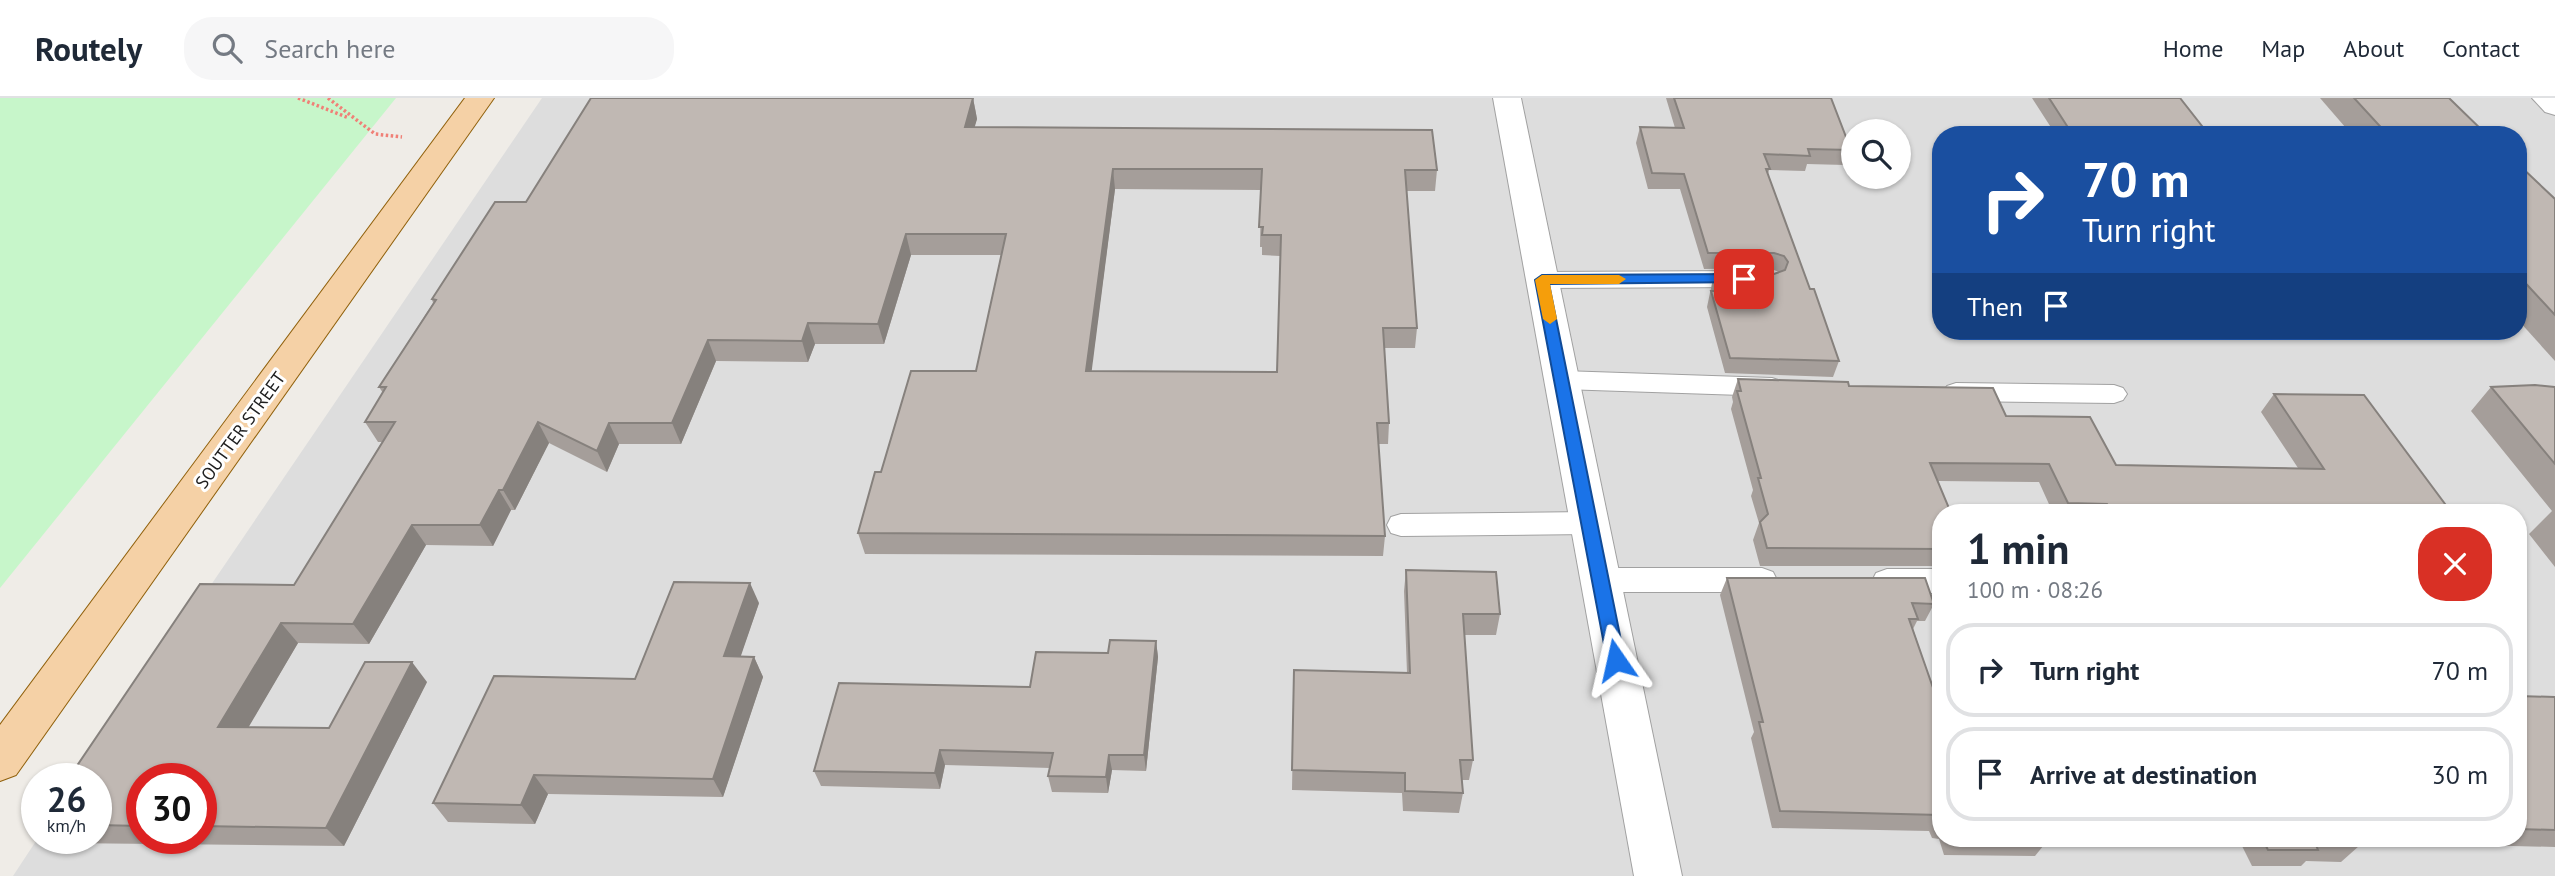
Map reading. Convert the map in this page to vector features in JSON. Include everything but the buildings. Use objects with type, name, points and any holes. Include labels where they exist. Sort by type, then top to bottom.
[{"type":"main road","name":"SOUTTER STREET","points":[[0,761],[480,98]]},
{"type":"street","points":[[1507,98],[1658,876]]},
{"type":"street","points":[[2546,98],[2555,106]]},
{"type":"lane","points":[[1542,280],[1769,279]]},
{"type":"lane","points":[[1562,380],[1796,387]]},
{"type":"lane","points":[[1934,392],[2114,394]]},
{"type":"lane","points":[[1401,524],[1589,523]]},
{"type":"lane","points":[[1601,580],[1791,581]]},
{"type":"lane","points":[[1859,581],[1932,581]]},
{"type":"path","points":[[298,98],[353,119],[328,98]]},
{"type":"shaded area","points":[[542,98],[2555,98],[2555,876],[13,876],[27,854],[112,854],[112,763],[90,763]]},
{"type":"green space","points":[[0,98],[396,98],[0,588]]},
{"type":"slow traffic","points":[[1550,319],[1542,280],[1619,279]]},
{"type":"route","points":[[1616,660],[1542,280],[1744,279]]}]
